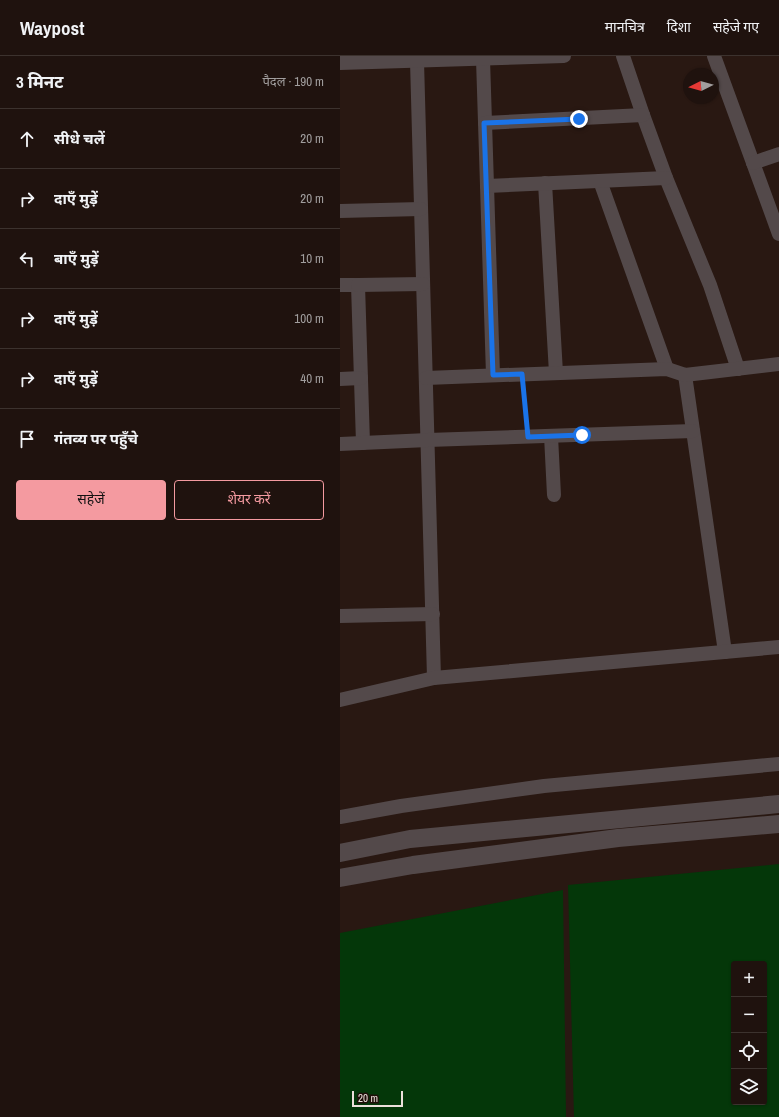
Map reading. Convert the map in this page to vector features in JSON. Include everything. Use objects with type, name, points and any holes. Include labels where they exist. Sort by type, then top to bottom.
[{"type":"street","points":[[340,63],[398,59],[417,61],[564,56]]},
{"type":"street","points":[[623,56],[666,178],[710,285],[738,369]]},
{"type":"street","points":[[714,56],[779,234]]},
{"type":"street","points":[[483,59],[493,375]]},
{"type":"street","points":[[417,61],[434,678]]},
{"type":"street","points":[[484,123],[643,115]]},
{"type":"street","points":[[753,163],[779,154]]},
{"type":"street","points":[[487,186],[666,178]]},
{"type":"street","points":[[600,181],[667,369]]},
{"type":"street","points":[[545,183],[556,373]]},
{"type":"street","points":[[340,211],[421,209]]},
{"type":"street","points":[[340,285],[422,284]]},
{"type":"street","points":[[358,285],[363,443]]},
{"type":"street","points":[[426,378],[667,369],[685,375],[779,364]]},
{"type":"street","points":[[685,375],[725,652]]},
{"type":"street","points":[[340,378],[361,378]]},
{"type":"street","points":[[340,444],[693,432]]},
{"type":"street","points":[[551,436],[554,495]]},
{"type":"street","points":[[340,616],[433,614]]},
{"type":"street","points":[[340,700],[434,678],[779,647]]},
{"type":"street","points":[[340,817],[401,806],[544,786],[779,764]]},
{"type":"street","points":[[340,853],[410,839],[779,804]]},
{"type":"street","points":[[340,878],[413,865],[618,838],[779,824]]},
{"type":"path","points":[[522,374],[528,437]]},
{"type":"green space","points":[[779,864],[779,1117],[574,1117],[568,885]]},
{"type":"green space","points":[[563,890],[566,1117],[340,1117],[340,933]]},
{"type":"route","points":[[579,119],[484,123],[493,375],[522,374],[528,437],[582,435]]}]
